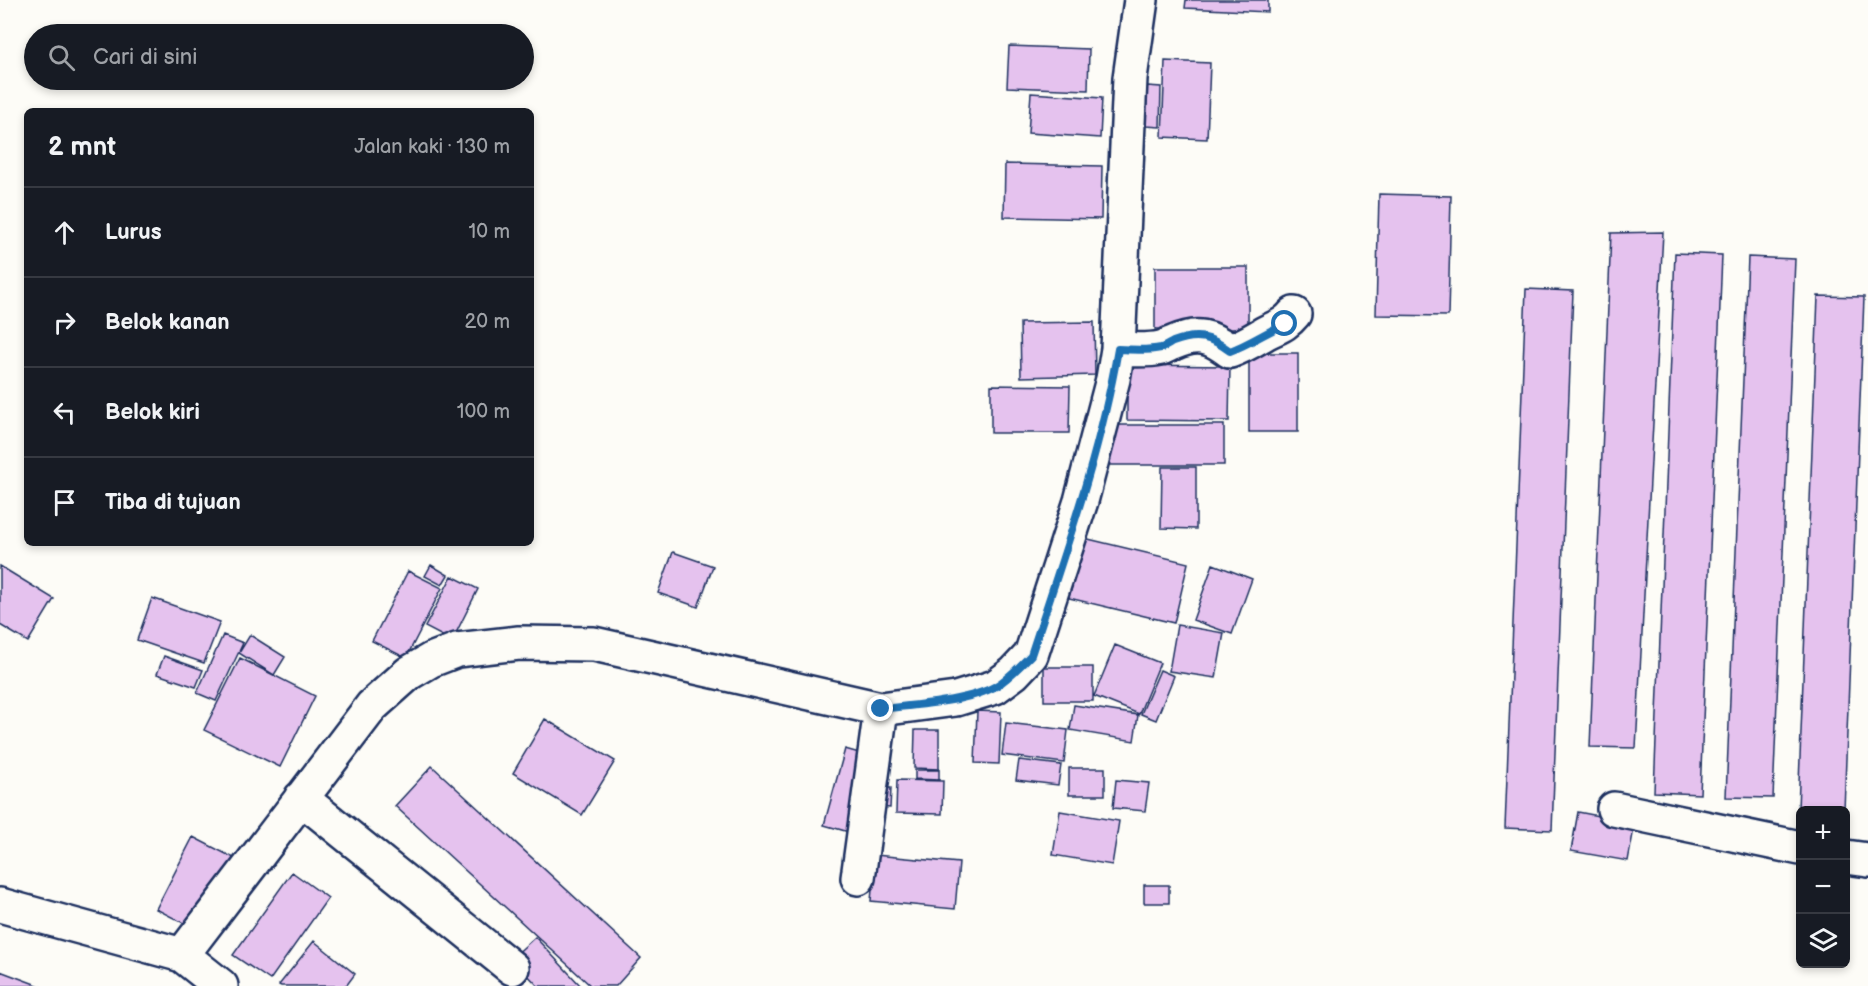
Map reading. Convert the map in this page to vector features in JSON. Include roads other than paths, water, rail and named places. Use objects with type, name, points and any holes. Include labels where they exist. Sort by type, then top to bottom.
[{"type":"street","points":[[182,955],[372,706],[409,673],[430,660],[457,650],[519,643],[594,644],[881,709],[956,699],[995,687],[1014,673],[1031,655],[1081,501],[1113,379],[1118,349],[1130,78],[1141,0]]},
{"type":"street","points":[[1118,349],[1163,348],[1194,336],[1215,340],[1230,351],[1251,343],[1266,332],[1285,324],[1294,314]]},
{"type":"street","points":[[858,878],[881,709]]},
{"type":"street","points":[[301,798],[512,968]]},
{"type":"street","points":[[1614,809],[1796,848]]},
{"type":"street","points":[[1850,858],[1868,860]]},
{"type":"street","points":[[0,905],[182,955],[221,986]]}]
